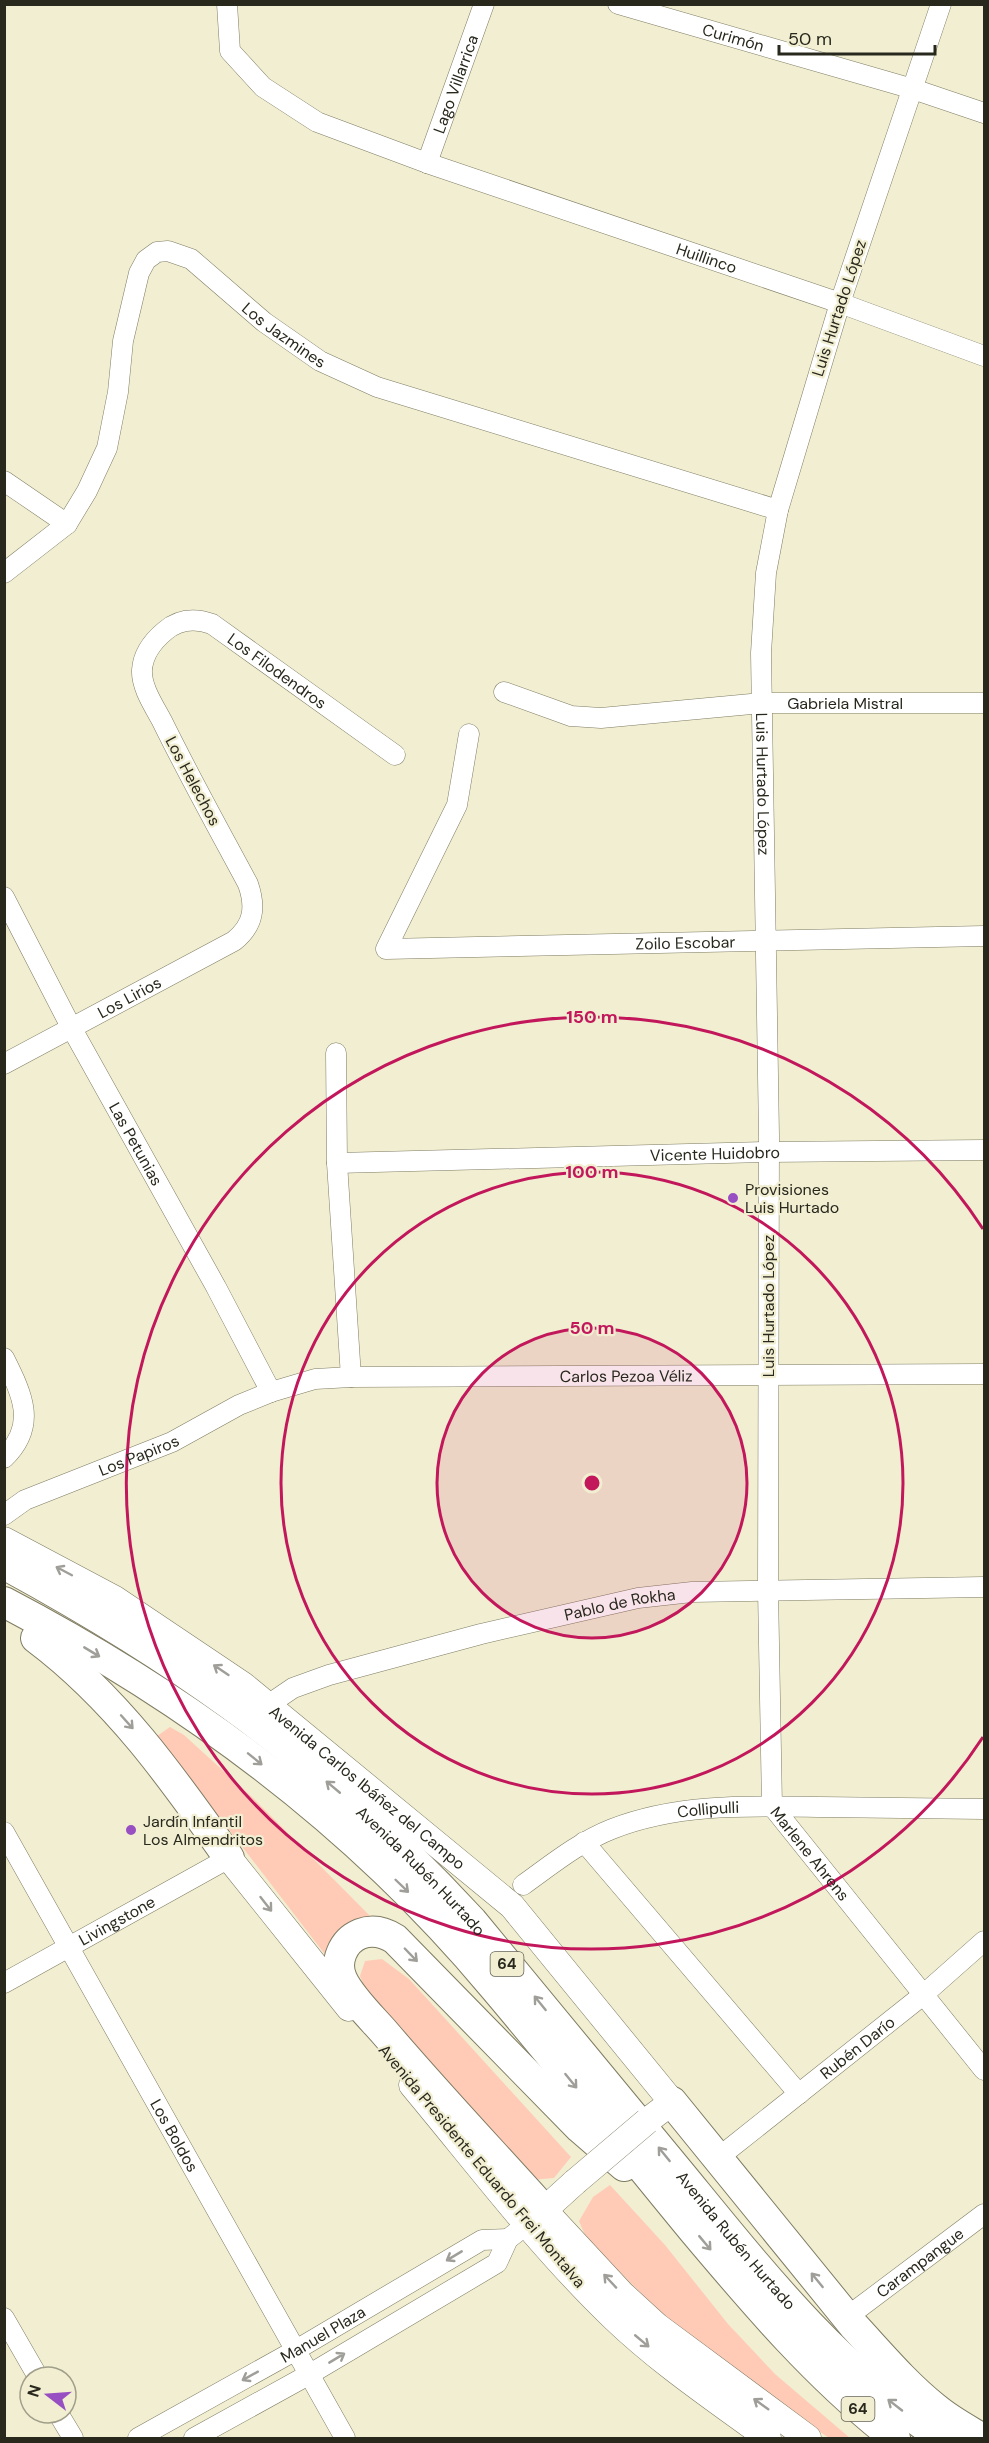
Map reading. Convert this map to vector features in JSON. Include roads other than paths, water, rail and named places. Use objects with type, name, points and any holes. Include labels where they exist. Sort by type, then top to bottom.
[{"type":"highway","name":"Avenida Rubén Hurtado","points":[[4,1564],[161,1657],[233,1706],[306,1764],[399,1845],[472,1921],[783,2298],[844,2361],[901,2409],[942,2439]]},
{"type":"highway","name":"Avenida Rubén Hurtado","points":[[4,1602],[197,1716],[244,1750],[362,1849],[409,1893],[479,1970],[790,2343],[843,2396],[895,2439]]},
{"type":"highway","points":[[4,1615],[80,1673],[131,1726],[165,1768],[229,1858]]},
{"type":"highway","points":[[527,2225],[402,2053],[345,1985],[341,1978],[339,1960],[352,1938],[378,1931],[395,1939],[593,2141],[667,2198]]},
{"type":"highway","points":[[672,2102],[854,2326],[883,2358],[911,2388],[936,2410],[981,2439]]},
{"type":"main road","name":"Avenida Carlos Ibáñez del Campo","points":[[4,1540],[115,1599],[243,1685],[512,1906],[672,2102]]},
{"type":"main road","name":"Avenida Presidente Eduardo Frei Montalva","points":[[229,1858],[383,2050],[555,2257],[616,2319],[680,2373],[768,2439]]},
{"type":"main road","name":"Manuel Plaza","points":[[527,2225],[574,2182],[672,2102]]},
{"type":"main road","name":"Avenida Presidente Eduardo Frei Montalva","points":[[527,2225],[622,2294],[657,2326],[808,2439]]},
{"type":"street","name":"Huillinco","points":[[226,4],[230,51],[263,87],[317,122],[427,163],[840,303],[984,356]]},
{"type":"street","name":"Lago Villarrica","points":[[427,163],[484,4]]},
{"type":"street","name":"Curimón","points":[[618,4],[913,89],[984,113]]},
{"type":"street","name":"Luis Hurtado López","points":[[768,1590],[768,1152],[761,653],[766,573],[778,510],[840,303],[941,4]]},
{"type":"street","name":"Los Jazmines","points":[[4,573],[67,524],[87,491],[107,448],[118,392],[123,341],[139,273],[146,260],[157,252],[168,251],[191,259],[264,322],[320,361],[377,387],[778,510]]},
{"type":"street","points":[[4,481],[67,524]]},
{"type":"street","name":"Los Filodendros","points":[[155,640],[180,623],[191,620],[212,624],[395,755]]},
{"type":"street","name":"Los Helechos","points":[[155,640],[144,658],[142,671],[144,684],[248,884],[254,901],[250,922]]},
{"type":"street","name":"Gabriela Mistral","points":[[504,692],[571,716],[601,718],[762,703],[984,703]]},
{"type":"street","name":"Zoilo Escobar","points":[[469,734],[457,805],[386,949],[984,936]]},
{"type":"street","name":"Las Petunias","points":[[4,897],[71,1027],[216,1287],[271,1392]]},
{"type":"street","name":"Los Lirios","points":[[4,1064],[234,941],[250,922]]},
{"type":"street","points":[[336,1053],[337,1163],[351,1377]]},
{"type":"street","name":"Vicente Huidobro","points":[[337,1163],[768,1152],[984,1150]]},
{"type":"street","points":[[4,1358],[22,1394],[25,1412],[22,1430],[14,1449],[4,1458]]},
{"type":"street","name":"Carlos Pezoa Véliz","points":[[271,1392],[315,1379],[351,1377],[984,1374]]},
{"type":"street","name":"Los Papiros","points":[[4,1515],[25,1500],[172,1442],[239,1405],[271,1392]]},
{"type":"street","name":"Pablo de Rokha","points":[[268,1705],[293,1688],[328,1675],[481,1634],[638,1598],[692,1592],[984,1587]]},
{"type":"street","name":"Marlene Ahrens","points":[[768,1590],[772,1806],[984,2070]]},
{"type":"street","name":"Collipulli","points":[[523,1885],[584,1842],[612,1829],[670,1812],[721,1807],[772,1806],[984,1809]]},
{"type":"street","name":"Los Boldos","points":[[4,1832],[345,2439]]},
{"type":"street","points":[[584,1842],[799,2094]]},
{"type":"street","name":"Livingstone","points":[[4,1983],[229,1858]]},
{"type":"street","name":"Rubén Darío","points":[[728,2150],[923,1995],[984,1941]]},
{"type":"street","name":"Carampangue","points":[[855,2311],[984,2214]]},
{"type":"street","name":"Manuel Plaza","points":[[138,2439],[296,2350],[482,2240],[527,2225]]},
{"type":"street","name":"Manuel Plaza","points":[[194,2439],[310,2374],[497,2263],[527,2225]]},
{"type":"street","points":[[4,2318],[31,2365]]},
{"type":"street","points":[[65,2425],[73,2439]]},
{"type":"place","name":"Provisiones Luis Hurtado","points":[[733,1198]]},
{"type":"place","name":"Jardín Infantil Los Almendritos","points":[[131,1830]]}]
